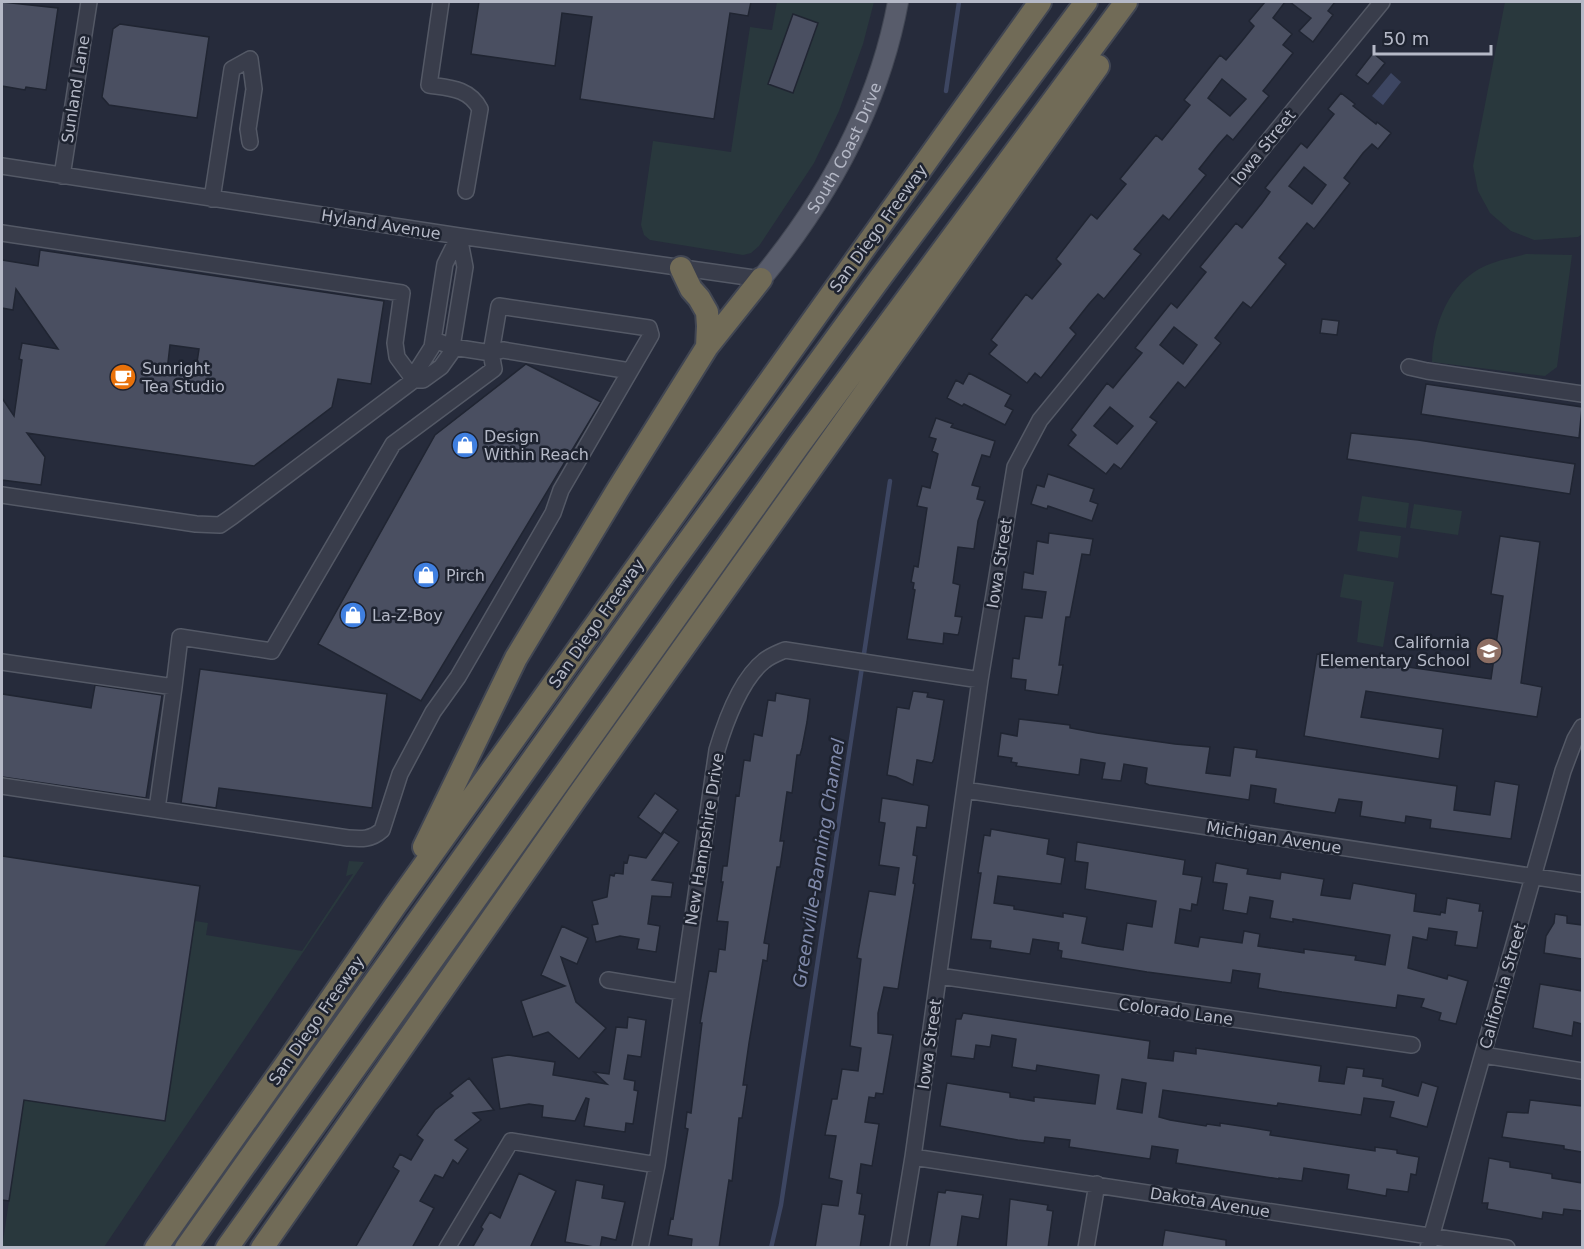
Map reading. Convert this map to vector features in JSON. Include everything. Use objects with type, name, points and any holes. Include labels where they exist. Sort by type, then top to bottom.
[{"type":"highway","name":"San Diego Freeway","points":[[156,1248],[395,906],[1040,2]]},
{"type":"highway","points":[[186,1248],[665,573],[1086,2]]},
{"type":"highway","points":[[227,1248],[799,445],[1126,2]]},
{"type":"highway","points":[[262,1248],[577,797],[1144,2]]},
{"type":"highway","points":[[681,268],[690,289],[699,298],[706,312],[707,347]]},
{"type":"highway","points":[[395,906],[516,658],[622,481],[707,347],[761,279]]},
{"type":"main road","name":"South Coast Drive","points":[[761,279],[815,206],[848,149],[866,108],[885,52],[898,2]]},
{"type":"street","name":"Sunland Lane","points":[[62,176],[89,2]]},
{"type":"street","points":[[441,2],[429,85],[460,89],[476,100],[480,109],[466,191]]},
{"type":"street","name":"Iowa Street","points":[[898,1248],[913,1157],[980,680],[1015,467],[1040,420],[1382,2]]},
{"type":"street","points":[[212,199],[232,69],[250,59],[254,89],[248,129],[250,142]]},
{"type":"street","name":"Hyland Avenue","points":[[2,166],[459,236],[761,279]]},
{"type":"street","points":[[2,233],[402,293],[395,343],[397,357],[414,380]]},
{"type":"street","points":[[2,495],[196,524],[220,525],[414,380],[418,369],[430,352],[445,264],[459,236]]},
{"type":"street","points":[[414,380],[423,380],[441,367],[448,359],[453,347],[465,267],[459,236]]},
{"type":"street","points":[[2,786],[348,838],[366,839],[376,835],[382,830],[400,774],[433,712],[458,677],[553,513],[561,490],[651,335],[649,328],[499,306],[491,353],[494,369],[393,444],[272,651],[180,637],[156,809]]},
{"type":"street","points":[[434,339],[453,347],[491,353],[503,350],[630,371]]},
{"type":"street","points":[[1409,367],[1582,394]]},
{"type":"street","name":"New Hampshire Drive","points":[[640,1248],[657,1165],[717,750],[724,725],[743,687],[763,661],[785,650],[980,680]]},
{"type":"street","points":[[2,662],[174,687]]},
{"type":"street","name":"California Street","points":[[1430,1242],[1563,771],[1582,727]]},
{"type":"street","name":"Michigan Avenue","points":[[965,790],[1582,884]]},
{"type":"street","name":"Colorado Lane","points":[[939,976],[1412,1045]]},
{"type":"street","points":[[608,980],[681,992]]},
{"type":"street","points":[[1483,1055],[1582,1071]]},
{"type":"street","points":[[447,1248],[511,1141],[657,1165]]},
{"type":"street","name":"Dakota Avenue","points":[[913,1157],[1097,1184],[1430,1242],[1507,1248]]},
{"type":"street","points":[[1086,1248],[1097,1184]]},
{"type":"shaded area","points":[[777,2],[874,2],[863,44],[839,111],[814,163],[759,246],[751,253],[743,255],[650,240],[644,235],[641,225],[653,141],[731,152],[750,27],[772,30]]},
{"type":"shaded area","points":[[1505,2],[1582,2],[1582,234],[1578,237],[1534,240],[1511,231],[1490,213],[1478,191],[1473,166]]},
{"type":"shaded area","points":[[1526,254],[1572,255],[1557,367],[1545,376],[1432,362],[1436,334],[1445,306],[1462,283],[1472,273],[1485,266]]},
{"type":"shaded area","points":[[1362,496],[1409,503],[1406,528],[1358,521]]},
{"type":"shaded area","points":[[1414,504],[1462,511],[1458,535],[1410,528]]},
{"type":"shaded area","points":[[1360,531],[1401,536],[1398,558],[1357,551]]},
{"type":"shaded area","points":[[1344,574],[1394,582],[1383,647],[1357,642],[1362,601],[1340,597]]},
{"type":"shaded area","points":[[349,861],[364,862],[104,1247],[2,1248],[24,1100],[165,1121],[195,921],[208,923],[206,935],[302,951],[353,874],[346,876]]},
{"type":"water","points":[[1391,73],[1401,82],[1383,105],[1372,96]]},
{"type":"building","points":[[2,2],[58,8],[46,90],[26,87],[25,90],[2,86]]},
{"type":"building","points":[[479,2],[751,2],[748,16],[730,13],[714,119],[580,99],[592,17],[562,13],[555,66],[471,54]]},
{"type":"building","points":[[1265,2],[1285,2],[1273,18],[1292,34],[1283,45],[1293,53],[1263,91],[1269,96],[1233,140],[1227,135],[1218,145],[1199,169],[1206,175],[1169,220],[1163,215],[1134,249],[1141,254],[1104,299],[1098,294],[1089,304],[1070,328],[1076,334],[1041,378],[1035,373],[1027,383],[989,354],[997,345],[991,340],[1026,294],[1032,299],[1061,264],[1056,259],[1091,214],[1097,219],[1126,184],[1120,179],[1156,135],[1162,140],[1190,105],[1184,100],[1220,55],[1226,60],[1254,26],[1249,21]],"holes":[[[1222,79],[1246,99],[1230,116],[1208,98]]]},
{"type":"building","points":[[1290,2],[1335,2],[1328,11],[1333,15],[1313,42],[1299,31],[1311,18]]},
{"type":"building","points":[[793,14],[818,23],[793,93],[768,84]]},
{"type":"building","points":[[120,24],[209,37],[197,118],[109,105],[102,97],[113,29]]},
{"type":"building","points":[[1373,53],[1385,63],[1368,84],[1356,75]]},
{"type":"building","points":[[1341,93],[1355,104],[1353,106],[1391,133],[1378,149],[1372,144],[1363,153],[1344,178],[1350,183],[1314,229],[1307,223],[1279,258],[1286,264],[1251,308],[1243,302],[1215,338],[1221,343],[1185,388],[1178,382],[1150,417],[1157,422],[1121,469],[1114,464],[1106,474],[1068,445],[1076,435],[1071,430],[1107,383],[1113,388],[1142,353],[1135,348],[1171,303],[1177,308],[1206,272],[1200,267],[1236,223],[1242,228],[1270,192],[1265,188],[1301,143],[1307,148],[1334,114],[1328,109]],"holes":[[[1304,167],[1326,185],[1312,204],[1289,186]],[[1174,327],[1197,345],[1183,364],[1160,345]],[[1110,407],[1133,426],[1117,444],[1094,426]]]},
{"type":"building","points":[[40,250],[384,301],[371,384],[338,379],[332,407],[254,466],[27,433],[45,457],[41,485],[2,480],[2,398],[14,416],[22,360],[19,359],[22,343],[58,349],[16,289],[13,310],[2,308],[2,260],[38,266]],"holes":[[[170,345],[199,349],[195,376],[167,371]]]},
{"type":"building","points":[[1322,319],[1339,321],[1337,335],[1320,333]]},
{"type":"building","points":[[526,364],[601,402],[421,701],[318,644],[435,435]]},
{"type":"building","points":[[969,373],[1011,395],[1005,406],[1013,410],[1005,425],[947,398],[956,380],[963,384]]},
{"type":"building","points":[[1426,384],[1582,407],[1579,438],[1421,414]]},
{"type":"building","points":[[936,418],[953,424],[951,427],[995,441],[990,457],[982,455],[972,485],[980,487],[977,499],[985,501],[978,521],[974,549],[958,547],[953,583],[960,585],[955,616],[962,617],[959,632],[958,635],[944,633],[943,644],[907,639],[915,590],[913,589],[914,583],[911,582],[914,566],[918,567],[927,508],[917,506],[922,486],[930,488],[938,454],[932,451],[936,439],[929,437]]},
{"type":"building","points":[[1351,433],[1418,440],[1575,464],[1570,494],[1347,459]]},
{"type":"building","points":[[1048,474],[1094,489],[1090,501],[1098,504],[1092,521],[1048,506],[1047,509],[1031,504],[1037,485],[1044,487]]},
{"type":"building","points":[[1049,533],[1093,539],[1090,555],[1082,554],[1070,617],[1066,617],[1059,665],[1063,665],[1058,695],[1025,690],[1026,680],[1011,678],[1013,658],[1019,659],[1025,616],[1042,618],[1046,592],[1022,589],[1024,572],[1033,574],[1037,541],[1048,543]]},
{"type":"building","points":[[1500,536],[1540,542],[1521,683],[1542,687],[1537,717],[1366,691],[1361,717],[1443,729],[1439,759],[1304,736],[1317,654],[1491,679],[1503,596],[1491,594]]},
{"type":"building","points":[[200,669],[387,694],[372,808],[219,788],[216,808],[181,803]]},
{"type":"building","points":[[95,685],[162,695],[146,798],[2,777],[2,694],[91,708]]},
{"type":"building","points":[[913,691],[928,693],[927,697],[944,700],[934,759],[932,763],[917,760],[913,785],[887,775],[897,707],[909,709]]},
{"type":"building","points":[[776,693],[810,699],[807,722],[800,755],[797,755],[792,793],[787,792],[780,841],[784,841],[780,867],[777,867],[764,943],[769,944],[767,961],[763,960],[749,1043],[743,1085],[747,1085],[742,1118],[739,1118],[732,1181],[729,1180],[719,1248],[691,1248],[692,1239],[668,1235],[671,1218],[673,1219],[688,1129],[685,1128],[687,1112],[691,1113],[702,1023],[700,1023],[709,971],[716,972],[719,949],[725,950],[728,922],[717,921],[723,866],[727,866],[736,795],[739,796],[744,760],[750,761],[754,734],[762,736],[768,700],[775,701]]},
{"type":"building","points":[[1019,719],[1070,725],[1070,728],[1097,733],[1210,747],[1206,773],[1230,776],[1234,747],[1257,750],[1256,757],[1457,786],[1454,810],[1490,815],[1495,781],[1519,785],[1511,839],[1430,828],[1431,820],[1406,816],[1405,823],[1360,816],[1362,802],[1339,799],[1335,813],[1274,803],[1276,789],[1251,785],[1249,800],[1149,785],[1145,783],[1147,768],[1124,764],[1121,781],[1102,779],[1105,763],[1081,759],[1079,775],[1016,766],[1017,763],[1011,762],[1012,758],[998,756],[1001,733],[1017,736]]},
{"type":"building","points":[[655,793],[678,810],[661,834],[638,817]]},
{"type":"building","points":[[882,798],[929,806],[926,828],[917,827],[913,855],[917,856],[913,883],[915,884],[898,989],[884,987],[878,1013],[878,1033],[893,1035],[883,1094],[876,1093],[875,1098],[869,1097],[865,1122],[879,1124],[872,1166],[861,1164],[857,1193],[862,1194],[859,1214],[865,1215],[860,1248],[815,1248],[822,1204],[838,1206],[842,1181],[829,1178],[836,1136],[825,1135],[832,1099],[837,1099],[842,1069],[858,1071],[861,1048],[850,1046],[861,959],[857,958],[869,891],[895,895],[899,868],[879,865],[885,823],[879,822]]},
{"type":"building","points":[[991,829],[1049,839],[1047,854],[1065,858],[1061,884],[998,876],[994,903],[1014,906],[1014,909],[1063,917],[1063,913],[1087,917],[1082,943],[1123,950],[1127,923],[1152,927],[1156,901],[1085,889],[1088,863],[1075,861],[1077,842],[1185,860],[1183,874],[1202,877],[1197,905],[1192,904],[1191,911],[1180,909],[1175,943],[1198,947],[1200,937],[1242,943],[1244,931],[1260,934],[1258,946],[1304,953],[1304,949],[1356,956],[1355,960],[1385,965],[1390,935],[1293,919],[1293,922],[1270,918],[1273,901],[1250,897],[1247,914],[1223,910],[1227,884],[1213,882],[1216,863],[1248,869],[1247,874],[1280,879],[1281,872],[1324,879],[1321,895],[1350,899],[1353,883],[1416,894],[1414,911],[1440,915],[1441,912],[1445,913],[1447,898],[1480,904],[1479,911],[1483,911],[1477,948],[1455,945],[1457,932],[1429,928],[1427,940],[1413,937],[1408,968],[1447,979],[1448,975],[1468,981],[1456,1024],[1439,1020],[1441,1013],[1421,1007],[1424,999],[1398,995],[1396,1008],[1258,988],[1260,974],[1233,970],[1231,983],[1147,972],[1061,958],[1062,951],[1058,950],[1059,943],[1033,939],[1030,954],[990,948],[991,941],[971,939],[984,835],[990,836]]},
{"type":"building","points":[[664,832],[679,842],[652,880],[673,883],[671,897],[652,896],[648,924],[660,926],[656,952],[637,949],[639,939],[620,936],[596,942],[592,925],[598,924],[592,901],[607,897],[610,875],[623,874],[624,862],[627,863],[629,855],[646,858]]},
{"type":"building","points":[[2,856],[200,886],[165,1121],[24,1100],[9,1201],[2,1200]]},
{"type":"building","points":[[1555,914],[1567,916],[1567,923],[1582,925],[1582,959],[1544,953],[1546,936],[1554,923]]},
{"type":"building","points":[[562,926],[588,938],[577,964],[561,957],[576,1002],[606,1028],[579,1059],[548,1032],[533,1037],[521,1001],[565,986],[541,975]]},
{"type":"building","points":[[1540,984],[1582,991],[1582,1024],[1574,1022],[1572,1036],[1533,1028]]},
{"type":"building","points":[[963,1013],[1150,1041],[1148,1058],[1173,1061],[1174,1051],[1196,1054],[1196,1048],[1321,1066],[1319,1081],[1344,1084],[1347,1067],[1364,1069],[1363,1076],[1383,1079],[1382,1086],[1418,1096],[1422,1082],[1438,1087],[1427,1127],[1390,1117],[1394,1102],[1364,1098],[1361,1115],[1163,1090],[1159,1117],[1170,1120],[1206,1126],[1207,1124],[1220,1126],[1220,1123],[1247,1127],[1271,1131],[1270,1135],[1375,1151],[1375,1147],[1397,1150],[1397,1153],[1419,1157],[1416,1175],[1411,1174],[1408,1192],[1387,1189],[1386,1196],[1347,1189],[1349,1175],[1304,1168],[1302,1181],[1279,1179],[1176,1163],[1178,1150],[1152,1146],[1150,1159],[1069,1147],[1070,1140],[1045,1137],[1044,1143],[940,1126],[947,1083],[1010,1093],[1010,1097],[1034,1101],[1034,1097],[1095,1104],[1099,1075],[1037,1065],[1036,1071],[1012,1067],[1016,1039],[992,1035],[990,1047],[976,1045],[974,1059],[951,1056],[956,1019],[961,1019]],"holes":[[[1122,1079],[1146,1083],[1142,1113],[1117,1109]]]},
{"type":"building","points":[[628,1017],[646,1020],[641,1057],[628,1055],[624,1079],[635,1081],[634,1090],[638,1091],[633,1124],[626,1123],[625,1132],[584,1126],[589,1099],[586,1098],[575,1121],[542,1117],[543,1106],[529,1104],[500,1109],[492,1058],[508,1055],[555,1062],[553,1075],[607,1084],[594,1072],[609,1074],[616,1027],[627,1028]]},
{"type":"building","points":[[469,1078],[494,1110],[473,1113],[481,1120],[455,1140],[468,1149],[458,1164],[453,1160],[443,1178],[435,1175],[420,1201],[434,1208],[412,1248],[355,1248],[399,1171],[393,1167],[400,1154],[411,1160],[423,1140],[417,1135],[435,1110],[453,1096],[450,1093]]},
{"type":"building","points":[[1530,1100],[1582,1106],[1582,1152],[1564,1149],[1564,1146],[1502,1137],[1507,1112],[1528,1113]]},
{"type":"building","points":[[1489,1158],[1510,1162],[1510,1167],[1552,1174],[1552,1178],[1582,1183],[1582,1211],[1564,1209],[1563,1215],[1543,1212],[1542,1219],[1487,1209],[1488,1203],[1482,1203]]},
{"type":"building","points":[[519,1173],[556,1191],[530,1248],[472,1248],[490,1212],[500,1218]]},
{"type":"building","points":[[576,1180],[604,1185],[602,1198],[625,1202],[616,1240],[602,1237],[600,1248],[565,1242]]},
{"type":"building","points":[[946,1190],[983,1195],[979,1219],[962,1216],[957,1248],[929,1248],[938,1192],[945,1193]]},
{"type":"building","points":[[1010,1199],[1048,1205],[1047,1210],[1053,1211],[1048,1248],[1006,1248]]},
{"type":"building","points":[[1165,1230],[1226,1240],[1226,1248],[1162,1248]]},
{"type":"waterway","name":"Greenville-Banning Channel","points":[[946,91],[959,2]]},
{"type":"waterway","name":"Greenville-Banning Channel","points":[[771,1248],[781,1205],[890,481]]},
{"type":"place","name":"Sunright Tea Studio","points":[[123,377]]},
{"type":"place","name":"Design Within Reach","points":[[465,445]]},
{"type":"place","name":"Pirch","points":[[426,575]]},
{"type":"place","name":"La-Z-Boy","points":[[353,615]]},
{"type":"place","name":"California Elementary School","points":[[1489,651]]}]
